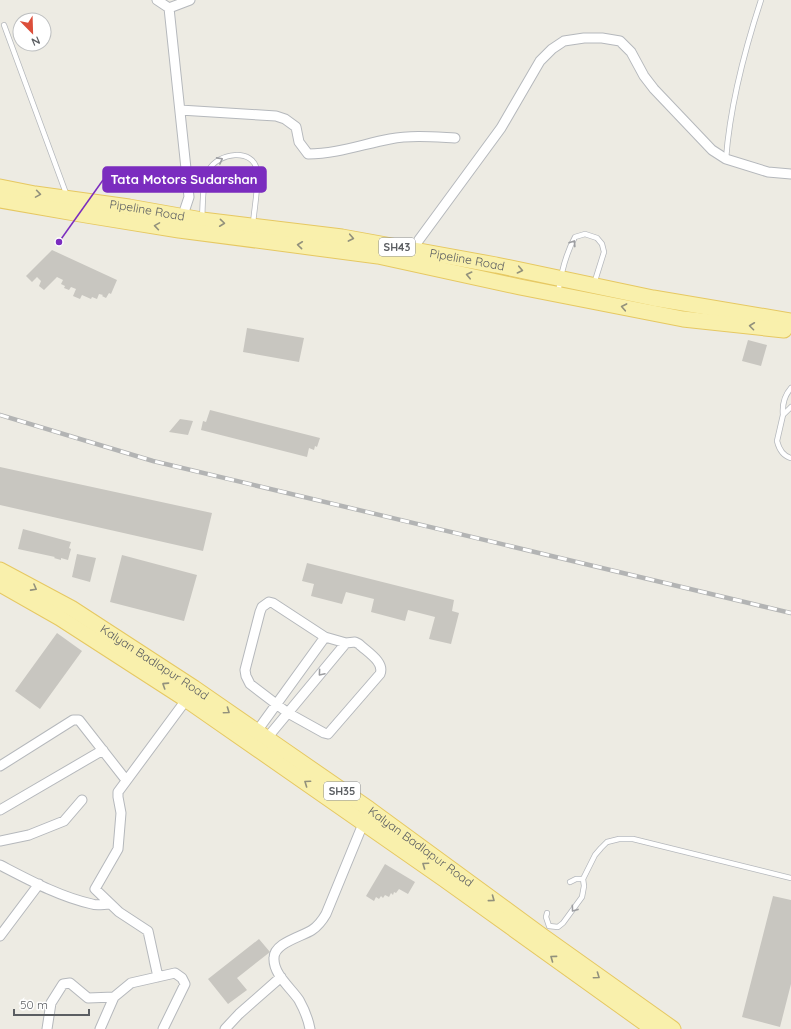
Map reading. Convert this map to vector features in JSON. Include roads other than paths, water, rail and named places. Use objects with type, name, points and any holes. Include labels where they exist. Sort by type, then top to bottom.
[{"type":"main road","name":"Pipeline Road","points":[[0,187],[35,194],[67,205]]},
{"type":"main road","name":"Pipeline Road","points":[[0,200],[67,205],[129,207],[180,223],[252,233],[342,237],[520,287],[683,319],[726,317],[791,321]]},
{"type":"main road","name":"Pipeline Road","points":[[180,223],[202,220],[252,233]]},
{"type":"main road","name":"Pipeline Road","points":[[408,255],[560,279],[652,298],[726,317],[791,331]]},
{"type":"main road","name":"Kalyan Badlapur Road","points":[[0,570],[71,608],[448,874],[537,932],[673,1029]]},
{"type":"main road","name":"Kalyan Badlapur Road","points":[[0,584],[262,735],[366,816]]},
{"type":"main road","name":"Kalyan Badlapur Road","points":[[537,932],[653,1029]]},
{"type":"street","points":[[157,0],[169,8]]},
{"type":"street","points":[[169,8],[190,0]]},
{"type":"street","points":[[169,8],[189,197],[180,223]]},
{"type":"street","points":[[408,255],[501,128],[540,61],[552,49],[564,41],[584,38],[602,38],[620,41],[631,52],[644,76],[654,89],[712,150],[726,159],[768,172],[791,174]]},
{"type":"street","points":[[180,110],[276,116],[285,119],[296,126],[299,142],[308,154],[323,154],[392,139],[425,136],[455,138]]},
{"type":"street","points":[[269,602],[273,603],[325,637],[346,643],[355,642],[359,644],[380,664],[382,670],[328,734],[288,713],[277,705],[250,684],[245,670],[262,607],[269,602]]},
{"type":"street","points":[[262,735],[277,705],[325,637]]},
{"type":"street","points":[[262,735],[288,713],[346,643]]},
{"type":"street","points":[[158,977],[148,931],[118,912],[95,889],[118,849],[121,813],[118,792],[191,694]]},
{"type":"street","points":[[0,766],[73,720],[79,720],[126,780]]},
{"type":"street","points":[[0,810],[103,750]]},
{"type":"street","points":[[0,841],[29,835],[64,821],[82,800]]},
{"type":"street","points":[[310,1029],[308,1017],[298,1000],[281,978],[274,962],[274,955],[278,948],[312,930],[321,922],[326,914],[366,816]]},
{"type":"street","points":[[0,865],[35,883],[69,897],[93,905],[110,904]]},
{"type":"street","points":[[0,929],[35,883]]},
{"type":"street","points":[[0,936],[35,883]]},
{"type":"street","points":[[100,1029],[114,997],[131,983],[175,973],[182,978],[185,984],[163,1029]]},
{"type":"street","points":[[225,1029],[239,1014],[281,978]]},
{"type":"street","points":[[47,1029],[51,1003],[63,984],[70,983],[88,998],[114,997]]},
{"type":"lane","points":[[726,159],[731,118],[739,77],[761,0]]},
{"type":"lane","points":[[4,25],[67,205]]},
{"type":"lane","points":[[202,220],[206,177],[209,169],[219,158],[238,155],[248,158],[254,162],[257,171],[252,233]]},
{"type":"lane","points":[[558,294],[560,279],[570,246],[575,237],[585,234],[596,238],[602,244],[604,252],[589,300]]},
{"type":"lane","points":[[791,388],[787,392],[782,404],[783,415],[777,441],[778,446],[786,457],[791,458]]},
{"type":"lane","points":[[783,415],[791,408]]},
{"type":"lane","points":[[537,932],[558,927],[563,923],[582,897],[584,886],[583,879],[595,855],[608,842],[619,839],[632,839],[791,878]]},
{"type":"lane","points":[[570,882],[576,879],[583,879]]},
{"type":"lane","points":[[537,932],[548,913]]},
{"type":"railway","points":[[0,415],[153,461],[791,613]]},
{"type":"place","name":"Tata Motors Sudarshan","points":[[59,242]]}]
